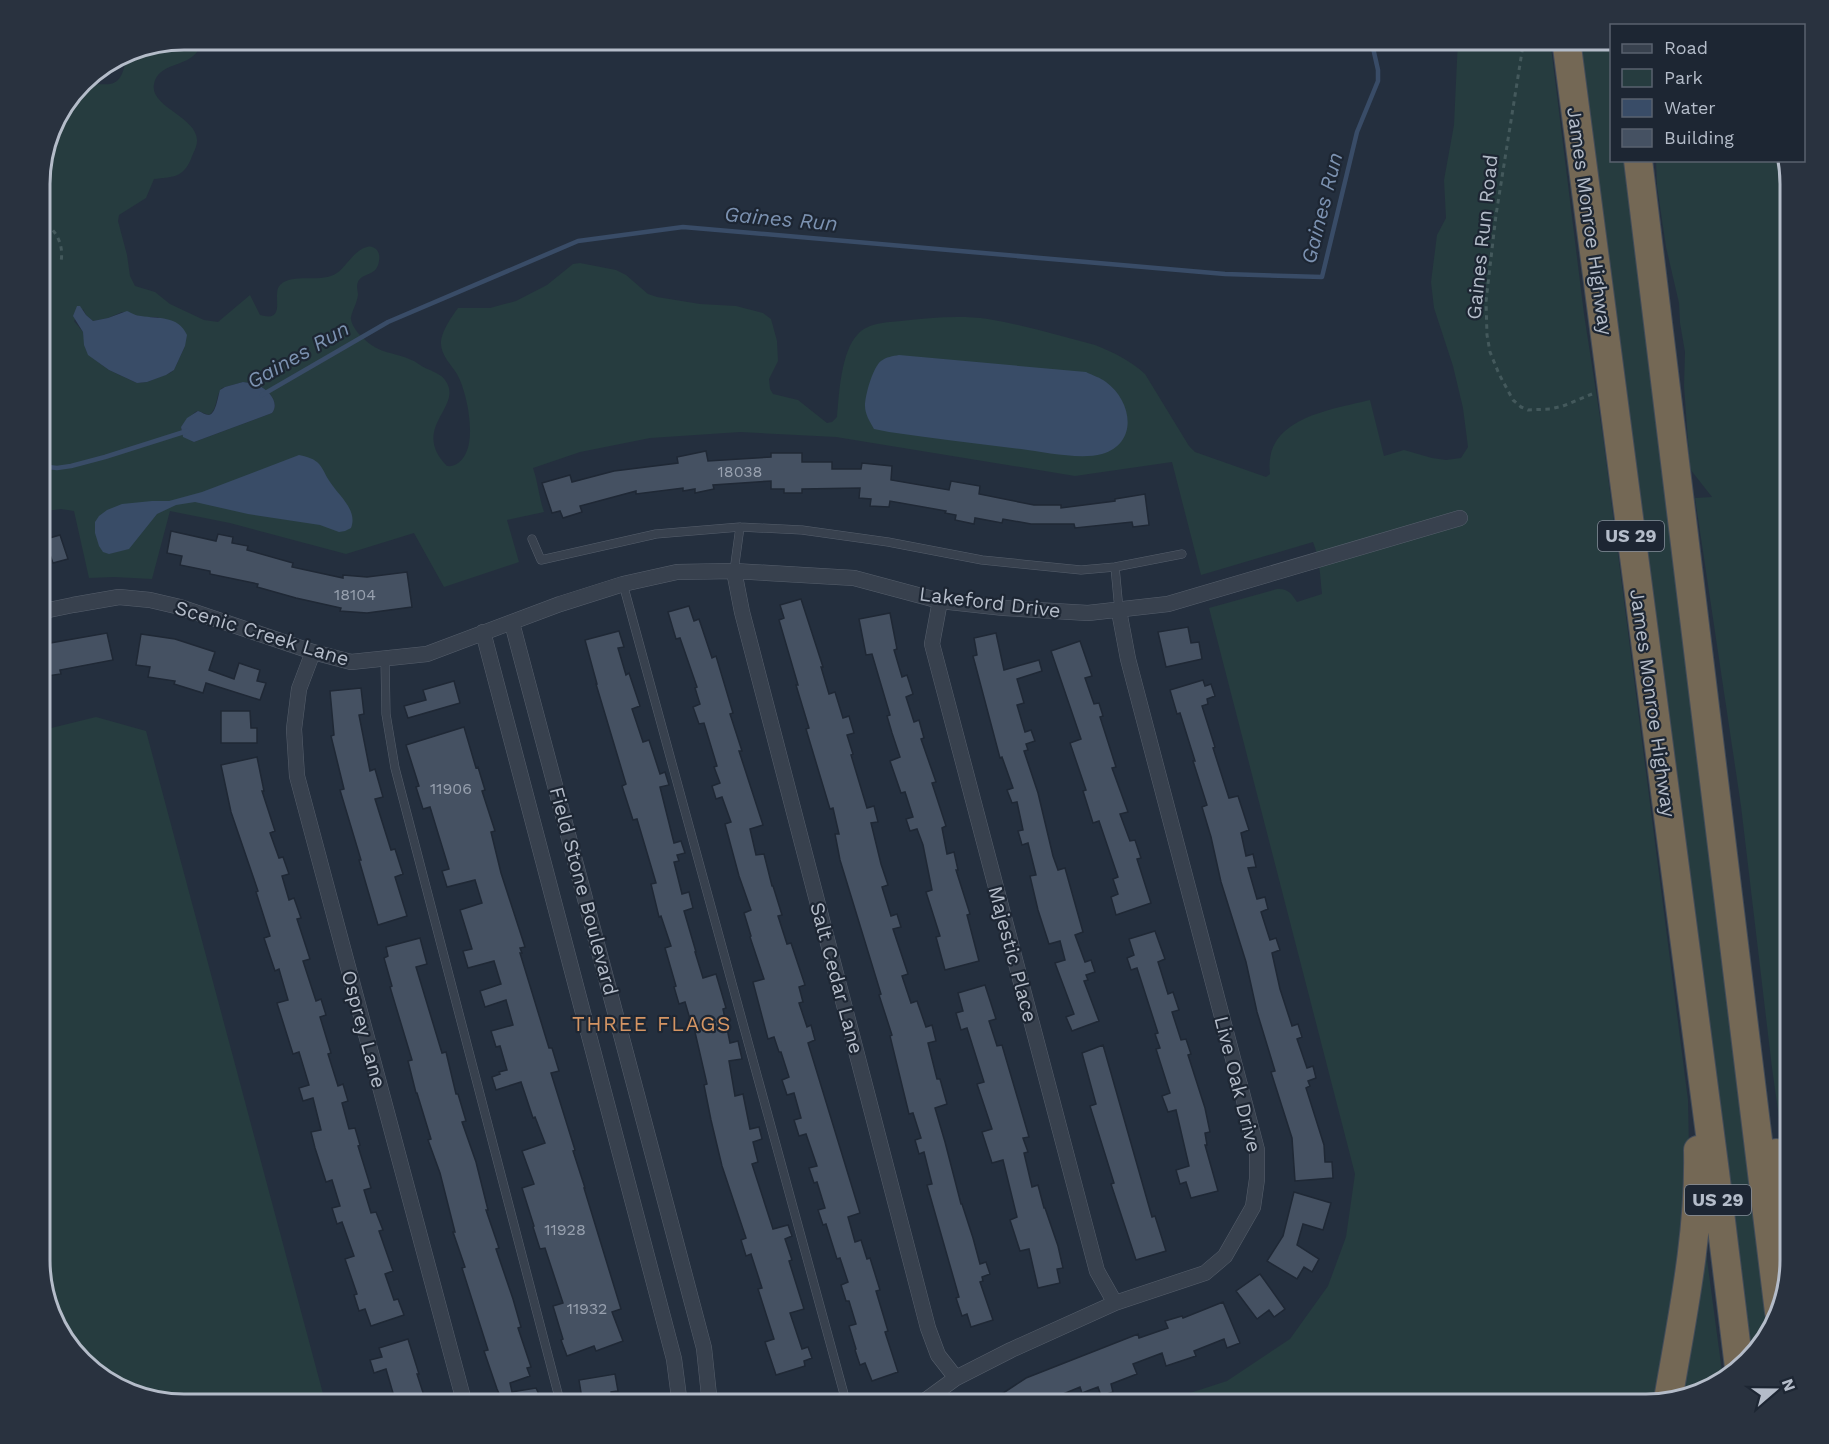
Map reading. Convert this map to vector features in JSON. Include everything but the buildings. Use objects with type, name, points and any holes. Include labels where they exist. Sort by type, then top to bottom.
[{"type":"highway","name":"James Monroe Highway","points":[[1567,50],[1738,1357]]},
{"type":"highway","name":"US 29","points":[[1638,162],[1776,1289]]},
{"type":"highway","points":[[1745,1028],[1780,1169]]},
{"type":"highway","points":[[1669,1392],[1694,1232],[1699,1169],[1697,1034]]},
{"type":"street","name":"Lakeford Drive","points":[[483,632],[623,584],[677,572],[734,571],[854,578],[940,600],[1004,608],[1088,613],[1119,611],[1187,600],[1460,518]]},
{"type":"street","name":"Salt Cedar Lane","points":[[734,571],[742,612],[928,1328],[938,1355],[956,1378]]},
{"type":"street","name":"Scenic Creek Lane","points":[[50,610],[119,597],[150,600],[180,607],[314,652],[351,662],[427,654],[483,632]]},
{"type":"street","name":"Majestic Place","points":[[940,600],[932,644],[1097,1271],[1115,1303]]},
{"type":"street","name":"Live Oak Drive","points":[[934,1394],[956,1378],[1011,1350],[1115,1303],[1205,1273],[1225,1256],[1253,1207],[1257,1179],[1257,1150],[1128,659],[1119,611]]},
{"type":"street","name":"Field Stone Boulevard","points":[[512,622],[704,1348],[709,1394]]},
{"type":"street","name":"Field Stone Boulevard","points":[[483,632],[674,1359],[679,1394]]},
{"type":"street","name":"Osprey Lane","points":[[314,652],[299,688],[294,729],[297,776],[462,1394]]},
{"type":"lane","points":[[734,571],[740,527]]},
{"type":"lane","points":[[532,539],[541,560],[656,534],[740,527],[802,530],[888,542],[982,560],[1081,570],[1115,567],[1182,554]]},
{"type":"lane","points":[[1115,567],[1119,611]]},
{"type":"lane","points":[[623,584],[844,1394]]},
{"type":"lane","points":[[385,659],[386,714],[395,768],[558,1394]]},
{"type":"path","name":"Gaines Run Road","points":[[1522,50],[1496,215],[1486,301],[1490,351],[1499,374],[1514,400],[1528,410],[1563,406],[1612,386]]},
{"type":"path","points":[[50,226],[57,234],[62,253],[61,262]]},
{"type":"green space","points":[[198,50],[192,57],[161,72],[154,84],[154,92],[159,99],[183,118],[195,133],[197,143],[191,159],[181,173],[172,177],[154,179],[146,198],[119,215],[118,221],[130,276],[135,286],[155,292],[170,304],[204,320],[218,322],[250,295],[260,315],[269,316],[274,315],[276,311],[278,289],[285,281],[330,276],[341,270],[358,251],[367,247],[374,248],[379,254],[378,266],[358,282],[357,301],[351,321],[358,333],[372,346],[414,361],[445,380],[449,390],[448,399],[435,429],[433,440],[437,452],[447,466],[455,465],[462,460],[470,437],[469,414],[461,382],[441,346],[443,333],[453,315],[458,308],[490,308],[516,301],[547,285],[573,264],[580,263],[616,270],[626,275],[648,294],[657,297],[700,304],[736,306],[763,313],[771,319],[777,341],[778,361],[769,379],[770,389],[773,394],[798,400],[827,423],[837,417],[844,362],[852,342],[862,330],[878,324],[922,319],[955,317],[988,319],[1095,345],[1122,357],[1145,374],[1189,446],[1195,452],[1266,477],[1270,474],[1271,455],[1277,440],[1288,429],[1319,413],[1370,400],[1384,456],[1404,450],[1446,460],[1461,458],[1468,447],[1463,408],[1453,366],[1434,308],[1431,282],[1437,235],[1446,218],[1444,180],[1454,125],[1457,50],[1551,50],[1688,1100],[1690,1197],[1659,1393],[1187,1394],[1227,1381],[1290,1339],[1328,1286],[1346,1237],[1355,1174],[1209,608],[1277,589],[1289,592],[1297,602],[1322,594],[1313,542],[1201,575],[1172,462],[1075,476],[836,437],[740,432],[650,438],[580,452],[533,468],[544,512],[507,520],[519,562],[444,587],[414,533],[346,554],[230,523],[170,511],[152,579],[89,578],[74,511],[50,510],[50,175],[54,149],[72,109],[95,83],[116,82],[125,64],[149,54]],"holes":[[[83,309],[93,321],[122,312],[141,317],[158,317],[185,346],[174,370],[147,382],[137,383],[109,370],[86,350],[83,332],[74,321]],[[243,382],[253,383],[269,393],[275,405],[272,413],[194,442],[182,435],[181,427],[195,412],[209,415],[212,412],[222,388]]]},
{"type":"green space","points":[[1580,50],[1610,50],[1610,162],[1626,162],[1769,1311],[1749,1345]]},
{"type":"green space","points":[[1656,162],[1777,162],[1780,184],[1780,1125],[1741,806],[1695,498],[1712,497],[1690,469],[1684,386],[1685,352],[1679,303],[1666,247],[1657,186]]},
{"type":"green space","points":[[96,717],[146,731],[323,1394],[184,1394],[149,1390],[125,1381],[95,1361],[77,1342],[63,1319],[54,1295],[50,1269],[50,728]]},
{"type":"green space","points":[[1702,1222],[1722,1371],[1704,1381],[1677,1390]]},
{"type":"water","points":[[77,306],[80,306],[93,321],[127,311],[139,316],[167,319],[178,324],[187,335],[185,346],[174,370],[147,382],[137,383],[109,370],[88,355],[83,332],[73,316]]},
{"type":"water","points":[[899,355],[1086,372],[1106,382],[1122,400],[1128,421],[1126,431],[1122,441],[1114,449],[1093,456],[1073,456],[874,429],[865,409],[870,382],[881,361]]},
{"type":"water","points":[[243,382],[258,385],[269,393],[275,405],[272,413],[194,442],[183,437],[181,427],[187,418],[198,411],[211,414],[220,390]]},
{"type":"water","points":[[299,455],[313,459],[321,466],[350,509],[351,528],[339,532],[320,525],[248,514],[195,502],[176,505],[157,514],[129,549],[109,554],[103,552],[99,546],[95,533],[95,522],[107,510],[122,504],[169,501],[202,492]]},
{"type":"waterway","name":"Gaines Run","points":[[262,395],[388,322],[578,241],[683,227],[1225,274],[1322,277],[1357,132],[1378,81],[1373,50]]},
{"type":"waterway","name":"Gaines Run","points":[[50,467],[71,466],[187,431]]},
{"type":"district","name":"THREE FLAGS","points":[[652,1024]]}]
